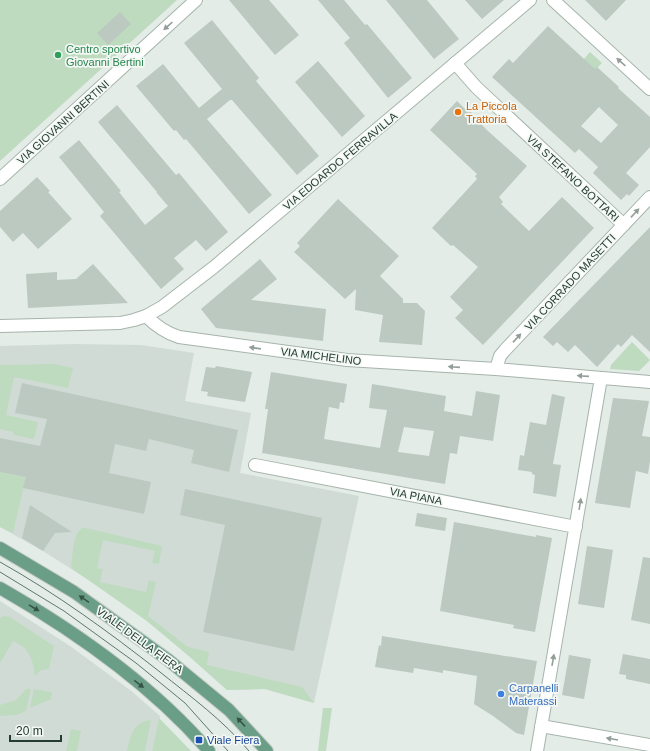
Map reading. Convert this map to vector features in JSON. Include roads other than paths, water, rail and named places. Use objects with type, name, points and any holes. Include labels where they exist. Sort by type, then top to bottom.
[{"type":"main road","name":"VIALE DELLA FIERA","points":[[0,548],[74,592],[167,659],[229,710],[267,751]]},
{"type":"main road","points":[[0,588],[76,636],[132,678],[170,709],[209,751]]},
{"type":"street","name":"VIA GIOVANNI BERTINI","points":[[0,179],[196,0]]},
{"type":"street","name":"VIA EDOARDO FERRAVILLA","points":[[146,316],[178,296],[214,267],[530,0]]},
{"type":"street","points":[[553,0],[650,89]]},
{"type":"street","name":"VIA STEFANO BOTTARI","points":[[455,63],[476,87],[624,225]]},
{"type":"street","name":"VIA CORRADO MASETTI","points":[[496,370],[500,356],[505,350],[650,197]]},
{"type":"street","points":[[0,326],[120,322],[146,316]]},
{"type":"street","name":"VIA MICHELINO","points":[[146,316],[154,324],[172,334],[200,340],[347,360],[650,382]]},
{"type":"street","points":[[537,751],[601,378]]},
{"type":"street","name":"VIA PIANA","points":[[255,465],[576,527]]},
{"type":"street","points":[[541,726],[650,746]]},
{"type":"tram line","points":[[0,562],[62,600],[141,657],[218,719],[249,751]]},
{"type":"tram line","points":[[0,572],[64,611],[136,663],[185,703],[228,751]]},
{"type":"place","name":"Centro sportivo Giovanni Bertini","points":[[58,55]]},
{"type":"place","name":"La Piccola Trattoria","points":[[458,112]]},
{"type":"place","name":"Carpanelli Materassi","points":[[501,694]]},
{"type":"place","name":"Viale Fiera","points":[[199,740]]}]
